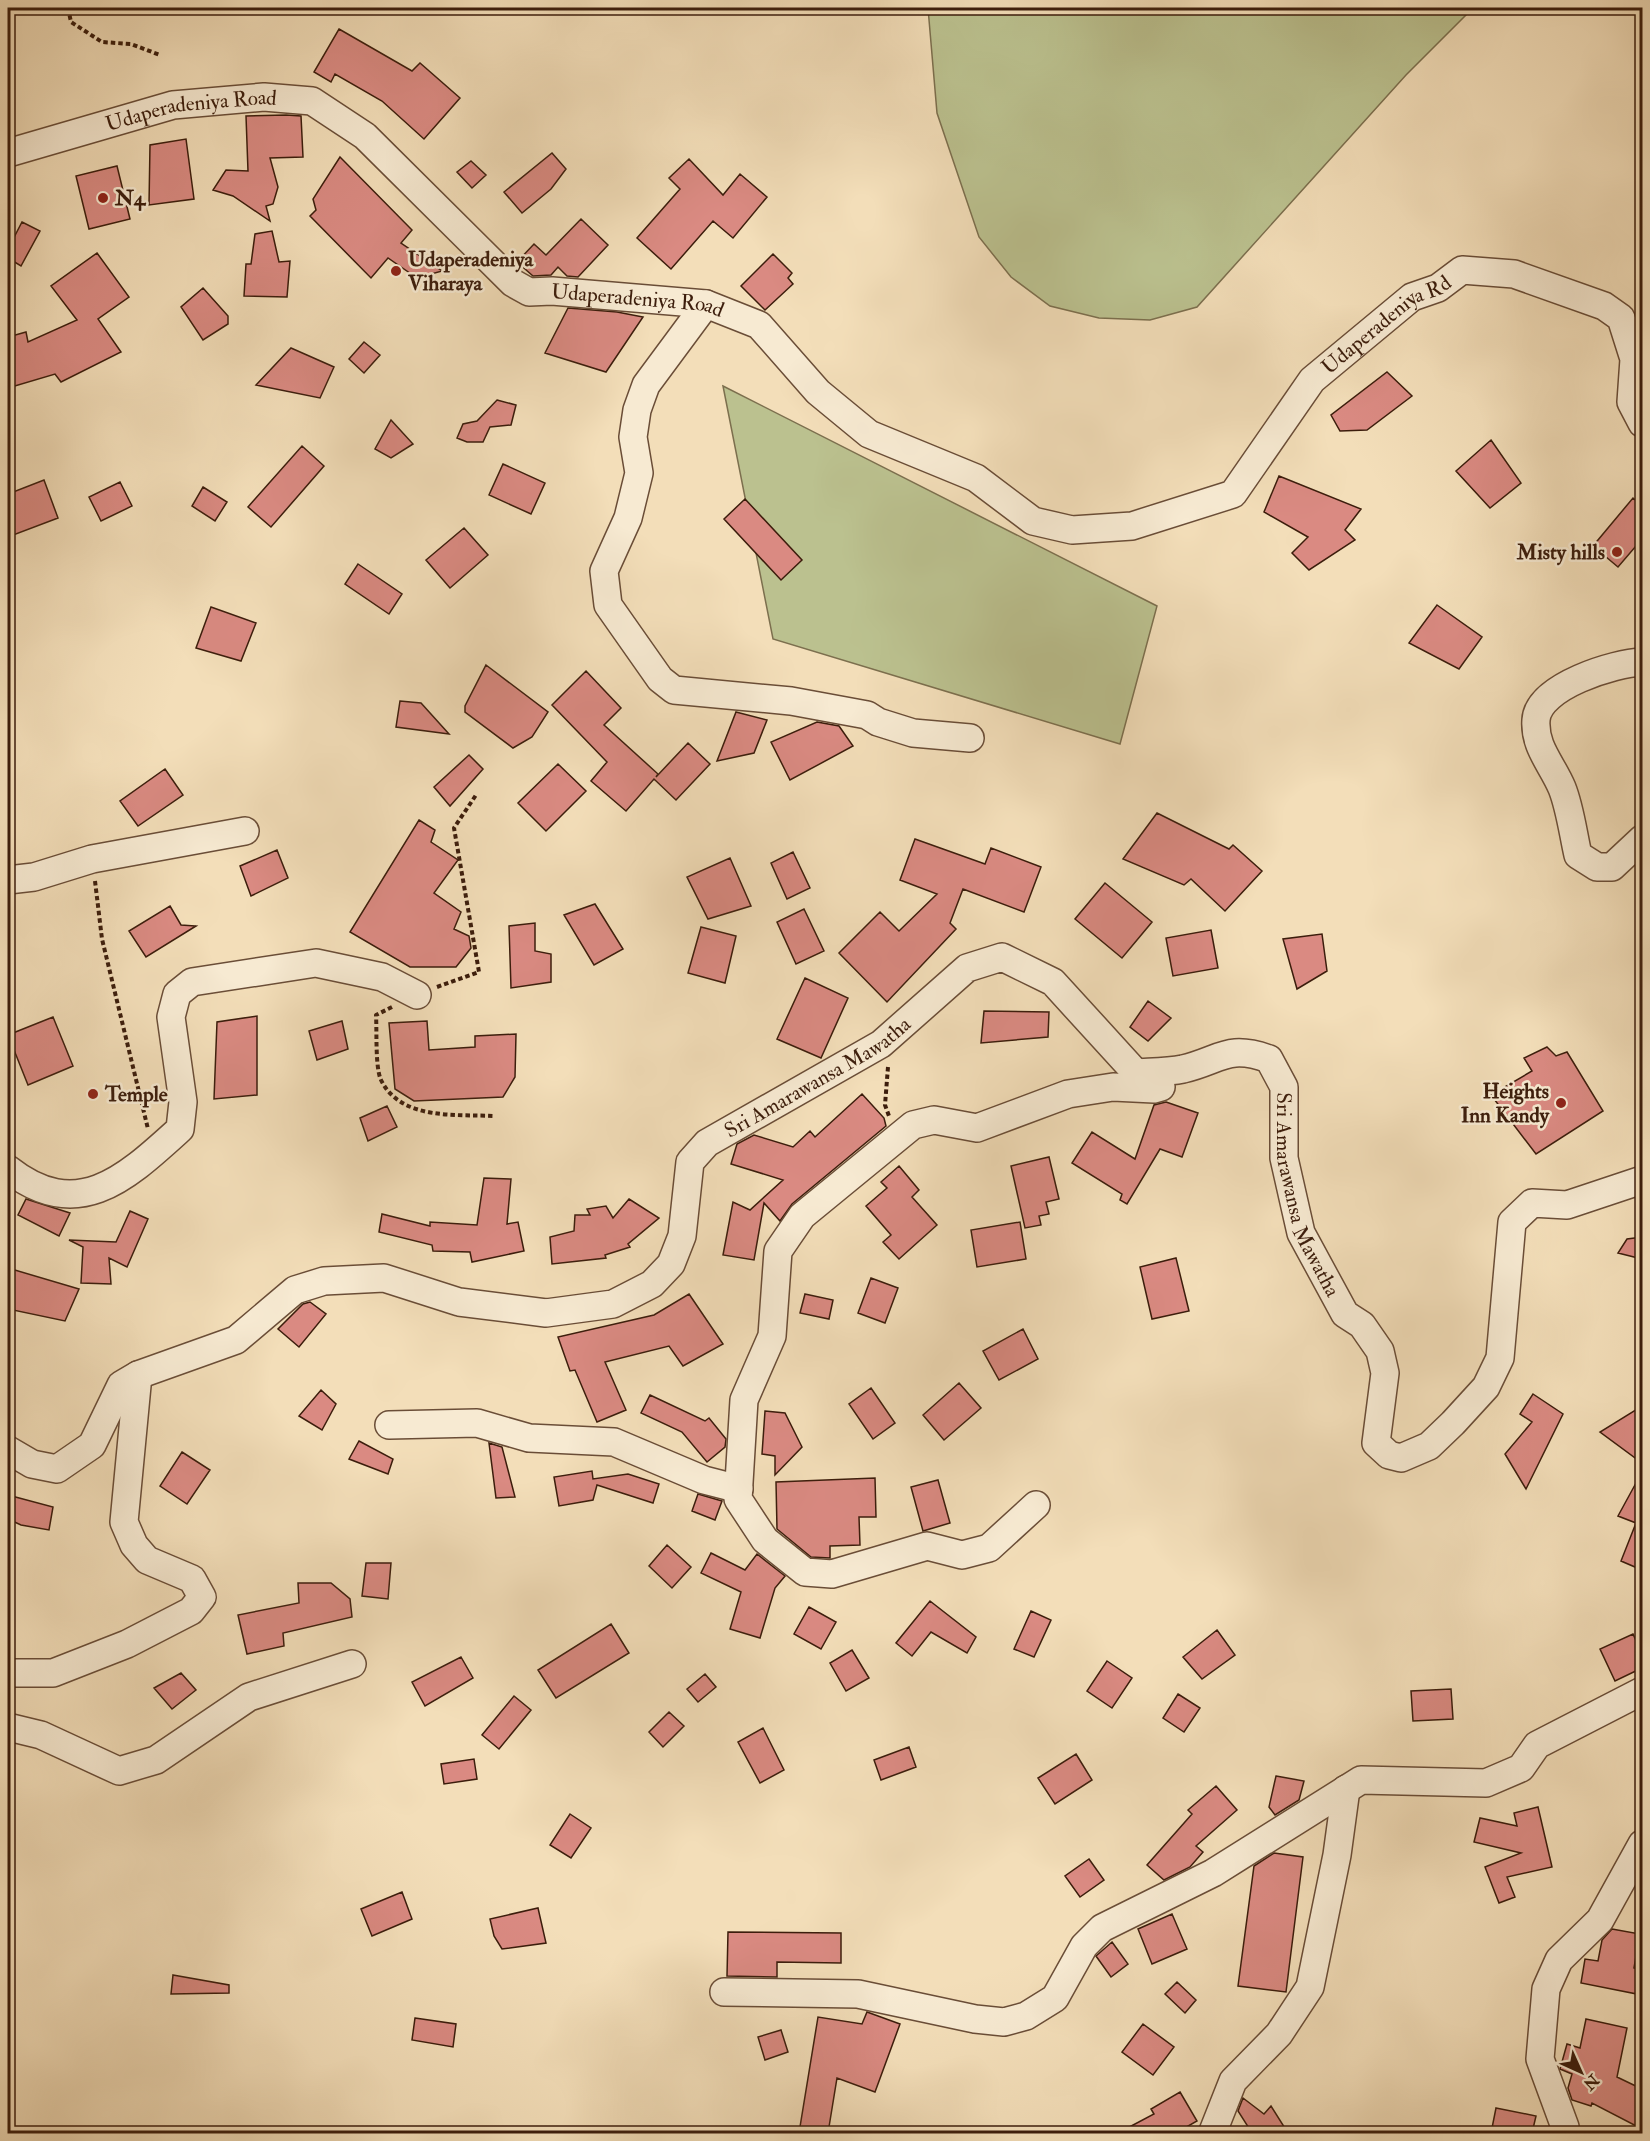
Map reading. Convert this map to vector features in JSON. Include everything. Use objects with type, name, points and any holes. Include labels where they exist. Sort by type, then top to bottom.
[{"type":"street","name":"Udaperadeniya Road","points":[[8,153],[173,105],[264,97],[312,101],[364,136],[513,283],[529,292],[552,291],[706,304],[759,326],[818,392],[869,434],[976,478],[1033,521],[1072,530],[1132,526]]},
{"type":"street","name":"Udaperadeniya Rd","points":[[1132,526],[1233,494],[1312,380],[1412,297],[1438,288],[1462,270],[1514,273],[1604,306],[1622,318],[1634,359],[1631,402],[1642,423]]},
{"type":"street","points":[[706,304],[646,385],[637,410],[633,436],[639,473],[627,518],[604,571],[608,605],[660,679],[674,690],[791,701],[867,715],[878,722],[913,733],[970,738]]},
{"type":"street","points":[[1642,662],[1622,663],[1573,682],[1547,699],[1535,718],[1538,745],[1562,788],[1578,855],[1597,867],[1612,867],[1642,839]]},
{"type":"street","points":[[8,880],[34,877],[92,858],[245,831]]},
{"type":"street","name":"Sri Amarawansa Mawatha","points":[[138,1375],[236,1340],[295,1290],[324,1281],[384,1278],[459,1302],[546,1313],[613,1304],[652,1284],[671,1264],[682,1236],[690,1162],[707,1143],[881,1044],[967,968],[1002,957],[1053,981],[1136,1073],[1183,1069],[1212,1057],[1247,1051],[1269,1059],[1284,1087],[1284,1158],[1301,1233],[1345,1314],[1362,1325],[1380,1351],[1385,1373],[1376,1443],[1389,1455],[1401,1458],[1429,1446],[1453,1424],[1486,1387],[1500,1358],[1512,1222],[1532,1203],[1567,1205],[1642,1180]]},
{"type":"street","points":[[8,1169],[22,1180],[65,1196],[109,1187],[180,1129],[183,1102],[171,1017],[177,994],[192,982],[316,963],[382,977],[417,995]]},
{"type":"street","points":[[1036,1505],[989,1548],[962,1555],[927,1546],[832,1574],[805,1572],[765,1540],[738,1500],[744,1400],[772,1336],[778,1251],[802,1216],[913,1125],[934,1120],[976,1128],[1068,1094],[1113,1087],[1154,1089],[1175,1082],[1183,1069]]},
{"type":"street","points":[[8,1450],[32,1464],[57,1469],[92,1445],[121,1385],[138,1375]]},
{"type":"street","points":[[8,1674],[53,1673],[128,1644],[190,1611],[202,1597],[192,1579],[147,1560],[134,1545],[124,1522],[138,1375]]},
{"type":"street","points":[[390,1425],[477,1423],[529,1438],[614,1442],[704,1480],[739,1489]]},
{"type":"street","points":[[8,1727],[41,1735],[119,1771],[156,1760],[249,1697],[352,1664]]},
{"type":"street","points":[[724,1992],[858,1994],[975,2019],[1004,2022],[1026,2016],[1055,1998],[1084,1946],[1102,1928],[1213,1874],[1361,1780],[1486,1783],[1521,1768],[1537,1745],[1642,1690]]},
{"type":"street","points":[[1212,2133],[1233,2081],[1279,2034],[1310,1987],[1337,1856],[1346,1789]]},
{"type":"street","points":[[1563,2133],[1565,2127],[1540,2059],[1546,1989],[1559,1960],[1600,1920],[1642,1844]]},
{"type":"path","points":[[68,8],[71,22],[102,42],[132,44],[160,55]]},
{"type":"path","points":[[476,795],[454,828],[479,972],[417,995],[376,1015],[380,1079],[395,1098],[422,1112],[495,1116]]},
{"type":"path","points":[[92,858],[102,939],[154,1152]]},
{"type":"path","points":[[881,1044],[889,1062],[885,1105],[894,1140]]},
{"type":"green space","points":[[928,8],[1473,8],[1406,75],[1197,307],[1150,320],[1099,318],[1050,306],[1011,277],[979,237],[937,113]]},
{"type":"green space","points":[[723,386],[1157,606],[1120,744],[773,639]]},
{"type":"building","points":[[339,29],[412,71],[420,63],[460,98],[424,139],[382,101],[335,74],[331,82],[314,72]]},
{"type":"building","points":[[246,116],[301,116],[303,157],[270,158],[278,187],[273,204],[266,206],[270,221],[233,196],[213,190],[226,170],[248,171]]},
{"type":"building","points":[[186,139],[194,199],[149,205],[150,145]]},
{"type":"building","points":[[552,153],[566,169],[551,189],[522,213],[504,192]]},
{"type":"building","points":[[340,157],[412,230],[401,243],[442,271],[417,278],[388,258],[371,278],[310,216],[316,210],[313,199]]},
{"type":"building","points":[[689,159],[723,195],[740,174],[767,197],[733,238],[713,221],[671,269],[637,238],[680,189],[669,178]]},
{"type":"building","points":[[471,161],[486,175],[472,188],[457,172]]},
{"type":"building","name":"N4","points":[[117,166],[130,219],[89,229],[76,176]]},
{"type":"building","points":[[581,219],[608,245],[578,277],[567,276],[558,267],[551,275],[533,276],[517,262],[534,244],[546,255]]},
{"type":"building","points":[[22,222],[40,231],[21,266],[8,258],[8,249]]},
{"type":"building","points":[[272,231],[279,262],[290,261],[287,297],[244,296],[246,264],[251,264],[255,234]]},
{"type":"building","points":[[97,253],[129,297],[98,319],[121,352],[61,382],[55,374],[8,388],[8,337],[26,332],[28,342],[77,320],[51,286]]},
{"type":"building","points":[[773,254],[792,273],[788,278],[793,284],[765,310],[741,286]]},
{"type":"building","points":[[203,288],[228,316],[228,324],[203,340],[181,307]]},
{"type":"building","points":[[568,308],[617,312],[643,317],[606,372],[545,353]]},
{"type":"building","points":[[364,342],[380,355],[364,373],[349,359]]},
{"type":"building","points":[[291,348],[334,367],[320,398],[256,385]]},
{"type":"building","points":[[1387,372],[1412,396],[1367,430],[1340,431],[1331,415]]},
{"type":"building","points":[[497,400],[516,405],[511,425],[490,427],[483,442],[467,442],[457,438],[463,424],[477,421]]},
{"type":"building","points":[[391,420],[413,444],[391,458],[375,449]]},
{"type":"building","points":[[1491,440],[1521,483],[1490,508],[1456,471]]},
{"type":"building","points":[[302,446],[324,466],[271,527],[248,507]]},
{"type":"building","points":[[503,464],[545,483],[531,514],[489,495]]},
{"type":"building","points":[[1279,476],[1361,509],[1345,530],[1355,540],[1309,570],[1292,553],[1308,537],[1264,512]]},
{"type":"building","points":[[44,480],[58,518],[8,537],[8,494]]},
{"type":"building","points":[[120,482],[132,506],[101,521],[89,497]]},
{"type":"building","points":[[203,487],[227,502],[215,521],[192,506]]},
{"type":"building","points":[[1633,498],[1642,506],[1642,539],[1618,567],[1593,546]]},
{"type":"building","points":[[745,499],[802,560],[781,580],[724,519]]},
{"type":"building","points":[[464,528],[488,555],[450,588],[426,560]]},
{"type":"building","points":[[358,564],[402,594],[389,614],[345,584]]},
{"type":"building","points":[[1437,605],[1482,637],[1459,669],[1409,643]]},
{"type":"building","points":[[211,607],[256,623],[241,661],[196,648]]},
{"type":"building","points":[[486,665],[548,712],[532,737],[513,748],[465,712],[465,706]]},
{"type":"building","points":[[586,671],[621,708],[604,725],[658,774],[656,777],[688,743],[710,764],[676,800],[654,779],[626,811],[591,781],[607,762],[552,705]]},
{"type":"building","points":[[400,701],[421,703],[449,734],[396,727]]},
{"type":"building","points":[[736,712],[767,720],[754,753],[717,761]]},
{"type":"building","points":[[817,722],[839,726],[853,746],[790,780],[771,742]]},
{"type":"building","points":[[469,755],[483,769],[450,806],[434,787]]},
{"type":"building","points":[[558,764],[586,791],[546,831],[518,803]]},
{"type":"building","points":[[165,769],[183,795],[138,826],[120,801]]},
{"type":"building","points":[[1157,813],[1229,849],[1233,845],[1262,871],[1225,911],[1191,879],[1184,885],[1123,859]]},
{"type":"building","points":[[419,820],[435,830],[431,842],[458,860],[434,893],[461,912],[454,929],[469,936],[471,948],[456,967],[410,967],[350,932]]},
{"type":"building","points":[[915,839],[985,864],[991,848],[1041,867],[1024,912],[963,889],[950,923],[956,929],[887,1002],[839,953],[880,912],[899,931],[937,894],[900,880]]},
{"type":"building","points":[[277,850],[288,878],[251,896],[240,866]]},
{"type":"building","points":[[793,852],[810,888],[787,899],[771,863]]},
{"type":"building","points":[[730,858],[751,906],[708,919],[687,877]]},
{"type":"building","points":[[1105,883],[1152,922],[1122,958],[1075,919]]},
{"type":"building","points":[[595,904],[623,949],[594,965],[564,915]]},
{"type":"building","points":[[170,906],[181,925],[196,926],[146,957],[129,931]]},
{"type":"building","points":[[804,909],[824,951],[796,964],[777,922]]},
{"type":"building","points":[[535,923],[535,951],[551,954],[551,982],[511,988],[509,926]]},
{"type":"building","points":[[701,927],[736,936],[725,983],[688,973]]},
{"type":"building","points":[[1211,930],[1218,968],[1173,976],[1166,938]]},
{"type":"building","points":[[1322,934],[1327,971],[1297,989],[1283,939]]},
{"type":"building","points":[[805,978],[848,998],[821,1058],[777,1039]]},
{"type":"building","points":[[1148,1001],[1171,1018],[1148,1041],[1130,1027]]},
{"type":"building","points":[[984,1011],[1049,1012],[1048,1037],[981,1043]]},
{"type":"building","points":[[257,1016],[257,1095],[214,1099],[217,1022]]},
{"type":"building","points":[[53,1017],[73,1066],[28,1085],[8,1035]]},
{"type":"building","points":[[342,1021],[348,1049],[317,1060],[309,1031]]},
{"type":"building","points":[[427,1021],[429,1050],[475,1047],[475,1036],[516,1034],[515,1077],[503,1097],[414,1101],[395,1089],[389,1023]]},
{"type":"building","points":[[1547,1047],[1556,1056],[1567,1052],[1603,1111],[1536,1154],[1491,1095],[1532,1071],[1524,1058]]},
{"type":"building","points":[[862,1094],[884,1118],[886,1126],[792,1204],[780,1221],[764,1203],[754,1260],[723,1255],[733,1202],[750,1210],[783,1180],[731,1164],[737,1144],[754,1135],[793,1147],[810,1131],[815,1137]]},
{"type":"building","points":[[1166,1102],[1198,1113],[1182,1157],[1160,1149],[1127,1204],[1120,1200],[1122,1194],[1072,1163],[1092,1132],[1135,1159],[1154,1105]]},
{"type":"building","points":[[387,1106],[397,1127],[368,1141],[360,1118]]},
{"type":"building","points":[[1049,1157],[1059,1199],[1046,1202],[1049,1214],[1039,1216],[1041,1225],[1025,1228],[1011,1166]]},
{"type":"building","points":[[899,1166],[919,1190],[912,1197],[937,1225],[899,1259],[883,1242],[891,1235],[866,1206],[887,1188],[881,1182]]},
{"type":"building","points":[[484,1178],[511,1179],[507,1224],[518,1222],[524,1251],[472,1262],[470,1252],[433,1251],[432,1245],[379,1232],[382,1214],[430,1226],[430,1222],[477,1225]]},
{"type":"building","points":[[26,1199],[70,1213],[59,1236],[18,1215]]},
{"type":"building","points":[[629,1199],[659,1218],[628,1244],[630,1247],[605,1255],[606,1258],[552,1264],[550,1237],[574,1231],[575,1215],[590,1215],[587,1209],[606,1206],[613,1218]]},
{"type":"building","points":[[130,1211],[148,1219],[127,1267],[109,1258],[111,1284],[81,1283],[83,1247],[69,1240],[116,1242]]},
{"type":"building","points":[[1020,1222],[1026,1259],[977,1267],[971,1230]]},
{"type":"building","points":[[1642,1237],[1642,1259],[1618,1253],[1627,1239]]},
{"type":"building","points":[[1176,1258],[1189,1311],[1152,1319],[1140,1267]]},
{"type":"building","points":[[8,1268],[79,1289],[65,1321],[8,1309]]},
{"type":"building","points":[[871,1278],[898,1288],[885,1323],[858,1313]]},
{"type":"building","points":[[689,1294],[723,1344],[683,1366],[669,1346],[605,1362],[626,1410],[597,1422],[575,1370],[570,1371],[558,1337],[654,1315]]},
{"type":"building","points":[[805,1294],[833,1300],[829,1319],[800,1313]]},
{"type":"building","points":[[310,1302],[326,1314],[299,1347],[278,1329],[303,1304]]},
{"type":"building","points":[[1023,1329],[1038,1359],[999,1380],[983,1351]]},
{"type":"building","points":[[959,1383],[981,1408],[944,1440],[923,1415]]},
{"type":"building","points":[[871,1388],[895,1423],[873,1439],[849,1404]]},
{"type":"building","points":[[321,1390],[336,1404],[322,1430],[299,1416]]},
{"type":"building","points":[[1533,1394],[1563,1414],[1526,1489],[1505,1454],[1532,1422],[1520,1414]]},
{"type":"building","points":[[650,1395],[705,1421],[709,1418],[726,1439],[725,1447],[707,1462],[682,1432],[641,1413]]},
{"type":"building","points":[[1642,1406],[1642,1463],[1600,1432]]},
{"type":"building","points":[[765,1411],[785,1413],[802,1447],[775,1475],[775,1456],[762,1454]]},
{"type":"building","points":[[359,1441],[393,1459],[388,1474],[349,1459]]},
{"type":"building","points":[[489,1443],[502,1447],[515,1497],[496,1498]]},
{"type":"building","points":[[182,1452],[210,1470],[187,1504],[160,1486]]},
{"type":"building","points":[[592,1471],[593,1479],[628,1474],[659,1484],[653,1503],[597,1485],[593,1500],[559,1506],[554,1477]]},
{"type":"building","points":[[1642,1472],[1642,1570],[1621,1561],[1636,1523],[1618,1516]]},
{"type":"building","points":[[875,1478],[876,1517],[859,1517],[860,1545],[830,1546],[830,1558],[811,1557],[777,1529],[776,1482]]},
{"type":"building","points":[[938,1480],[950,1523],[923,1531],[911,1487]]},
{"type":"building","points":[[698,1494],[722,1501],[715,1520],[692,1511]]},
{"type":"building","points":[[8,1495],[53,1507],[49,1530],[21,1525],[8,1519]]},
{"type":"building","points":[[667,1545],[691,1567],[672,1588],[649,1566]]},
{"type":"building","points":[[711,1553],[745,1570],[757,1554],[785,1576],[775,1588],[760,1638],[730,1629],[741,1592],[701,1573]]},
{"type":"building","points":[[366,1563],[391,1563],[388,1599],[362,1596]]},
{"type":"building","points":[[298,1583],[331,1583],[350,1599],[352,1617],[283,1633],[284,1646],[247,1654],[238,1615],[299,1603]]},
{"type":"building","points":[[930,1601],[976,1637],[967,1653],[931,1632],[912,1656],[896,1643]]},
{"type":"building","points":[[809,1607],[836,1622],[821,1649],[794,1634]]},
{"type":"building","points":[[1031,1611],[1051,1620],[1034,1657],[1014,1649]]},
{"type":"building","points":[[611,1624],[629,1653],[556,1698],[538,1670]]},
{"type":"building","points":[[1217,1630],[1235,1655],[1202,1679],[1183,1657]]},
{"type":"building","points":[[1633,1634],[1642,1654],[1642,1668],[1615,1681],[1600,1649]]},
{"type":"building","points":[[852,1650],[869,1678],[846,1691],[830,1663]]},
{"type":"building","points":[[461,1657],[473,1678],[425,1706],[412,1682]]},
{"type":"building","points":[[1107,1661],[1132,1678],[1112,1708],[1087,1691]]},
{"type":"building","points":[[181,1673],[196,1690],[172,1709],[154,1688]]},
{"type":"building","points":[[705,1674],[716,1687],[698,1702],[687,1689]]},
{"type":"building","points":[[1451,1689],[1453,1719],[1413,1721],[1411,1691]]},
{"type":"building","points":[[1178,1694],[1200,1708],[1184,1732],[1163,1718]]},
{"type":"building","points":[[514,1696],[531,1710],[499,1749],[482,1735]]},
{"type":"building","points":[[669,1712],[684,1726],[663,1747],[649,1732]]},
{"type":"building","points":[[763,1728],[784,1770],[760,1783],[738,1742]]},
{"type":"building","points":[[909,1747],[916,1767],[881,1780],[874,1760]]},
{"type":"building","points":[[1076,1754],[1092,1780],[1055,1804],[1038,1778]]},
{"type":"building","points":[[474,1759],[477,1779],[444,1784],[441,1764]]},
{"type":"building","points":[[1276,1776],[1304,1781],[1299,1800],[1275,1815],[1269,1807]]},
{"type":"building","points":[[1216,1786],[1237,1810],[1196,1846],[1203,1852],[1190,1867],[1164,1880],[1147,1865],[1192,1814],[1188,1810]]},
{"type":"building","points":[[1538,1807],[1552,1867],[1507,1877],[1515,1897],[1499,1903],[1485,1867],[1521,1853],[1474,1842],[1480,1818],[1517,1826],[1514,1813]]},
{"type":"building","points":[[570,1814],[591,1828],[571,1858],[550,1845]]},
{"type":"building","points":[[1274,1853],[1303,1857],[1286,1992],[1238,1986],[1254,1866]]},
{"type":"building","points":[[1089,1859],[1104,1880],[1080,1897],[1065,1876]]},
{"type":"building","points":[[402,1892],[412,1919],[372,1936],[361,1909]]},
{"type":"building","points":[[538,1908],[546,1943],[502,1949],[494,1936],[490,1919]]},
{"type":"building","points":[[1172,1914],[1187,1949],[1152,1964],[1138,1929]]},
{"type":"building","points":[[1612,1929],[1640,1934],[1634,1968],[1642,1970],[1637,1994],[1581,1983],[1585,1959],[1598,1961],[1602,1940]]},
{"type":"building","points":[[728,1932],[841,1933],[841,1963],[777,1962],[777,1977],[727,1976]]},
{"type":"building","points":[[1112,1942],[1128,1964],[1111,1977],[1096,1956]]},
{"type":"building","points":[[173,1975],[229,1985],[229,1993],[171,1994]]},
{"type":"building","points":[[1177,1982],[1196,2000],[1185,2013],[1165,1994]]},
{"type":"building","points":[[867,2012],[900,2024],[875,2092],[837,2078],[828,2133],[799,2133],[818,2017],[862,2024]]},
{"type":"building","points":[[415,2018],[456,2024],[453,2047],[412,2040]]},
{"type":"building","points":[[1586,2019],[1627,2028],[1617,2077],[1642,2089],[1642,2129],[1592,2103],[1591,2106],[1572,2100],[1568,2088],[1572,2074],[1560,2069],[1567,2044],[1580,2048]]},
{"type":"building","points":[[1143,2024],[1174,2047],[1153,2075],[1122,2052]]},
{"type":"building","points":[[781,2030],[788,2052],[765,2060],[758,2037]]},
{"type":"building","points":[[1180,2092],[1197,2121],[1176,2133],[1118,2133],[1154,2114],[1151,2109]]},
{"type":"building","points":[[1243,2098],[1264,2114],[1271,2106],[1288,2133],[1252,2133],[1238,2111]]},
{"type":"building","points":[[1496,2108],[1536,2116],[1532,2133],[1491,2133]]},
{"type":"place","name":"N4","points":[[103,198]]},
{"type":"place","name":"Udaperadeniya Viharaya","points":[[396,271]]},
{"type":"place","name":"Misty hills","points":[[1617,552]]},
{"type":"place","name":"Temple","points":[[93,1094]]},
{"type":"place","name":"Heights Inn Kandy","points":[[1561,1103]]}]
